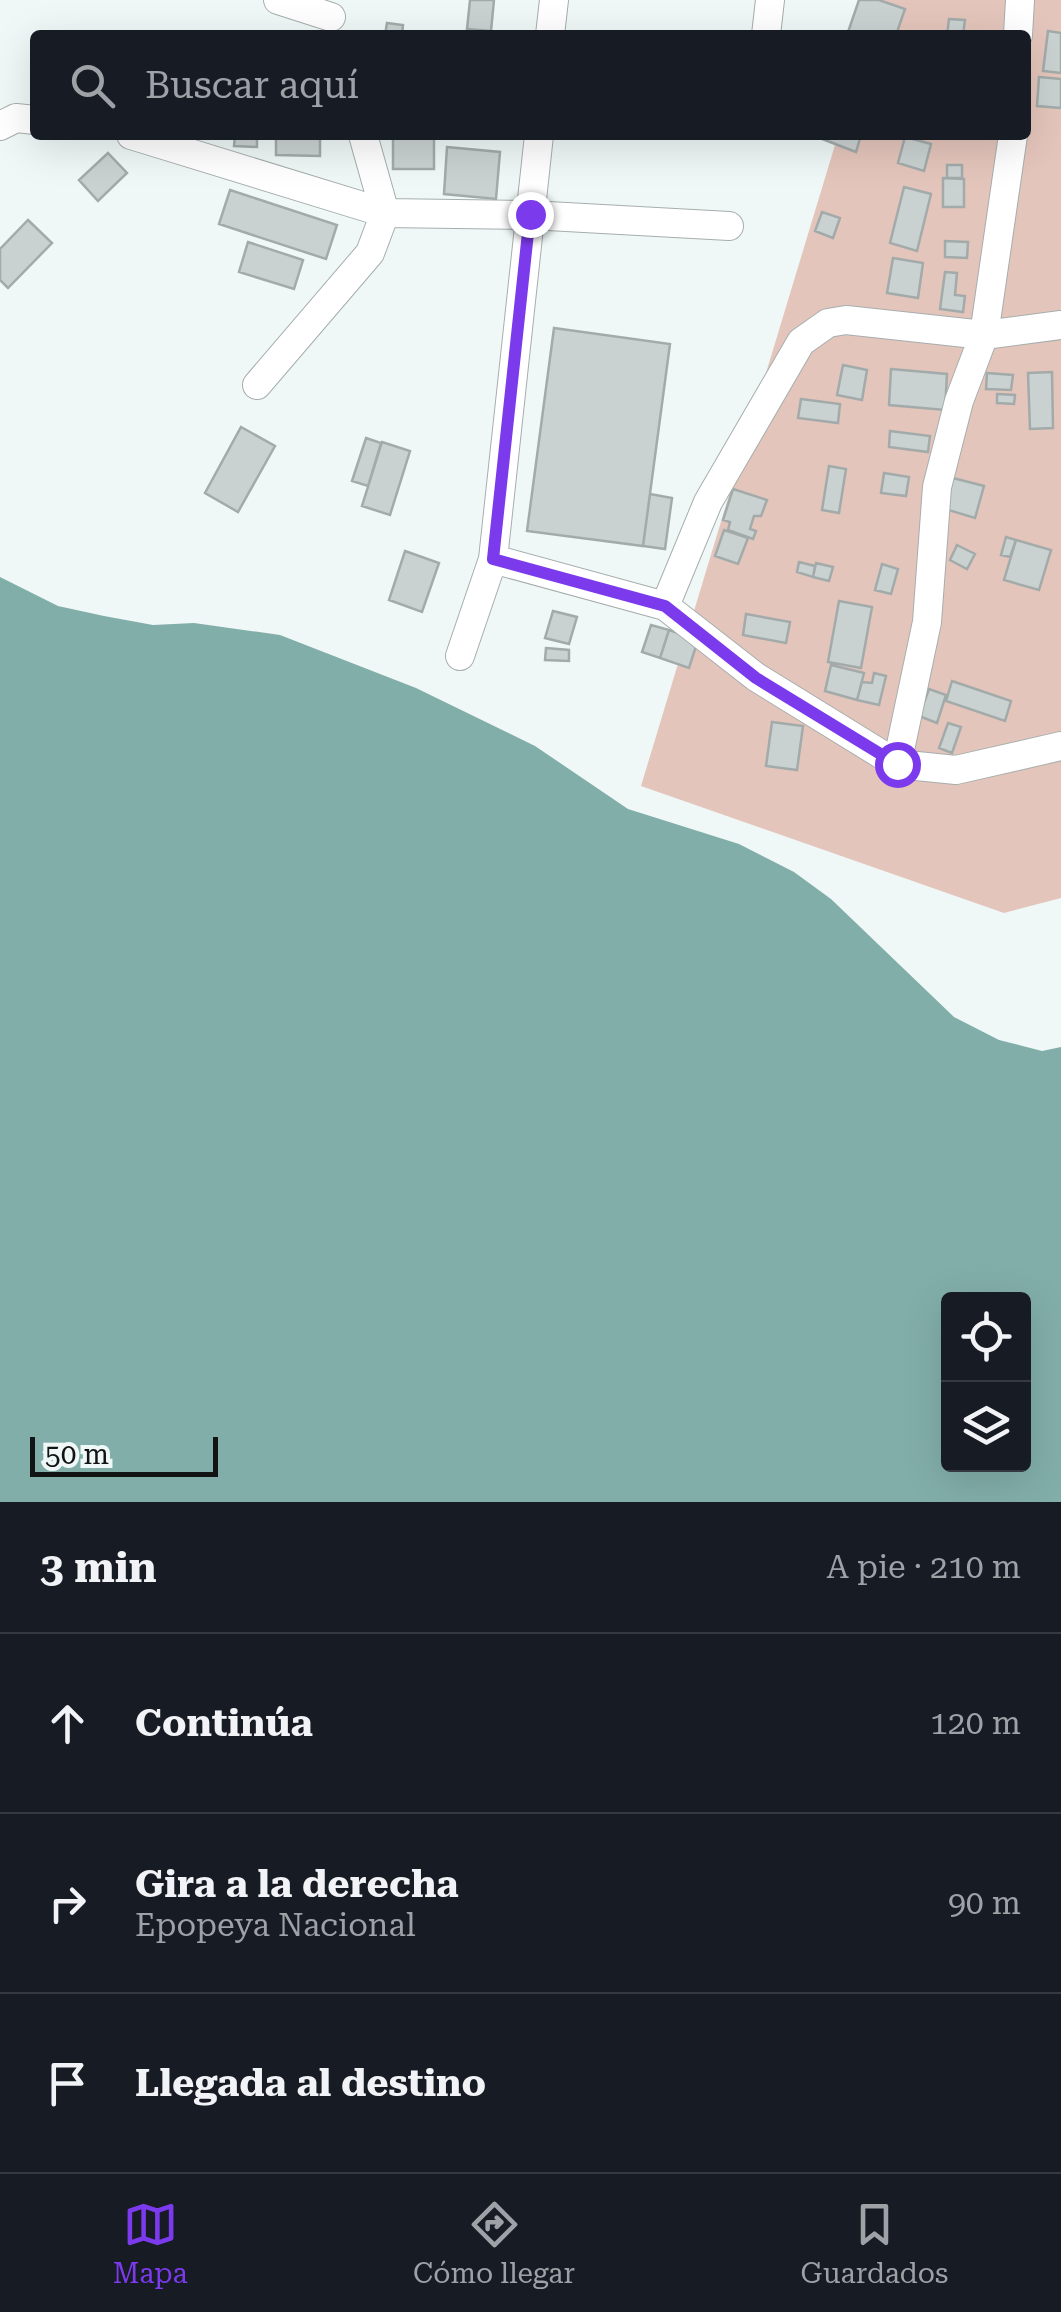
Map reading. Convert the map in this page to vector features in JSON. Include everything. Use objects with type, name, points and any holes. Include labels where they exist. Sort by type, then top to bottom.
[{"type":"street","points":[[278,0],[333,17]]},
{"type":"street","points":[[551,30],[554,0]]},
{"type":"street","points":[[767,30],[770,0]]},
{"type":"street","points":[[1018,30],[1020,0]]},
{"type":"street","points":[[0,126],[16,118],[30,119]]},
{"type":"street","points":[[147,140],[384,213],[530,214],[730,226]]},
{"type":"street","points":[[257,385],[370,253],[384,213],[364,140]]},
{"type":"street","points":[[460,656],[493,559],[538,140]]},
{"type":"street","points":[[897,764],[927,622],[936,488],[960,400],[984,335],[1012,140]]},
{"type":"street","points":[[665,606],[708,502],[801,342],[828,323],[846,320],[984,335],[1061,325]]},
{"type":"street","points":[[493,559],[665,606],[756,678],[897,764],[956,770],[1061,746]]},
{"type":"shaded area","points":[[879,0],[1061,0],[1061,898],[1004,913],[641,786],[836,140],[1031,140],[1031,30],[870,30]]},
{"type":"water","points":[[0,577],[58,606],[104,616],[153,625],[194,623],[280,635],[416,688],[535,746],[628,809],[739,844],[794,872],[831,899],[954,1017],[999,1040],[1042,1051],[1061,1047],[1061,1502],[0,1502]]},
{"type":"building","points":[[470,0],[494,0],[491,30],[467,29]]},
{"type":"building","points":[[859,0],[879,0],[905,9],[898,30],[849,30]]},
{"type":"building","points":[[949,19],[965,20],[964,30],[948,30]]},
{"type":"building","points":[[387,23],[403,25],[402,30],[386,30]]},
{"type":"building","points":[[1048,31],[1061,33],[1061,73],[1043,71]]},
{"type":"building","points":[[1039,77],[1061,79],[1061,108],[1037,106]]},
{"type":"building","points":[[235,140],[257,140],[257,147],[234,146]]},
{"type":"building","points":[[276,140],[320,140],[320,156],[276,155]]},
{"type":"building","points":[[393,140],[434,140],[434,169],[393,169]]},
{"type":"building","points":[[825,140],[860,140],[856,152]]},
{"type":"building","points":[[904,140],[931,144],[924,171],[898,163]]},
{"type":"building","points":[[447,147],[500,152],[496,199],[444,194]]},
{"type":"building","points":[[108,153],[127,173],[98,201],[79,180]]},
{"type":"building","points":[[947,165],[962,165],[962,178],[947,178]]},
{"type":"building","points":[[943,178],[964,179],[964,207],[943,207]]},
{"type":"building","points":[[904,187],[931,194],[917,251],[890,243]]},
{"type":"building","points":[[230,190],[337,225],[326,259],[219,224]]},
{"type":"building","points":[[822,212],[840,218],[833,238],[815,231]]},
{"type":"building","points":[[28,220],[52,243],[8,288],[0,280],[0,249]]},
{"type":"building","points":[[945,241],[968,242],[967,258],[945,257]]},
{"type":"building","points":[[248,242],[303,260],[294,289],[239,272]]},
{"type":"building","points":[[893,258],[923,263],[918,298],[887,293]]},
{"type":"building","points":[[945,272],[957,273],[955,295],[965,296],[963,312],[940,309]]},
{"type":"building","points":[[554,328],[670,344],[643,546],[527,531]]},
{"type":"building","points":[[843,365],[867,370],[862,400],[837,395]]},
{"type":"building","points":[[891,369],[947,374],[945,410],[889,405]]},
{"type":"building","points":[[1052,372],[1053,428],[1030,429],[1028,373]]},
{"type":"building","points":[[987,373],[1013,375],[1011,390],[986,389]]},
{"type":"building","points":[[997,394],[1015,395],[1014,404],[997,403]]},
{"type":"building","points":[[801,399],[840,404],[838,423],[798,418]]},
{"type":"building","points":[[241,427],[275,446],[238,512],[205,493]]},
{"type":"building","points":[[890,431],[930,436],[928,452],[889,447]]},
{"type":"building","points":[[366,438],[381,443],[368,486],[352,481]]},
{"type":"building","points":[[382,442],[410,451],[390,515],[362,506]]},
{"type":"building","points":[[829,466],[846,469],[839,513],[822,510]]},
{"type":"building","points":[[884,473],[909,477],[906,496],[881,493]]},
{"type":"building","points":[[953,478],[984,486],[975,518],[945,509]]},
{"type":"building","points":[[733,489],[767,500],[761,516],[754,516],[750,529],[756,531],[753,539],[728,530],[730,522],[723,520]]},
{"type":"building","points":[[650,494],[672,498],[665,549],[643,546]]},
{"type":"building","points":[[724,530],[748,538],[738,564],[715,556]]},
{"type":"building","points":[[1006,537],[1016,540],[1010,557],[1001,555]]},
{"type":"building","points":[[1016,540],[1051,550],[1039,590],[1004,580]]},
{"type":"building","points":[[957,545],[975,554],[967,569],[950,560]]},
{"type":"building","points":[[405,551],[439,563],[422,612],[389,600]]},
{"type":"building","points":[[799,562],[815,566],[813,577],[797,572]]},
{"type":"building","points":[[816,563],[833,567],[829,581],[813,577]]},
{"type":"building","points":[[882,564],[898,569],[891,594],[875,590]]},
{"type":"building","points":[[839,601],[872,607],[861,668],[828,662]]},
{"type":"building","points":[[553,611],[577,617],[569,644],[545,638]]},
{"type":"building","points":[[746,614],[790,622],[786,643],[743,635]]},
{"type":"building","points":[[651,625],[669,630],[660,658],[642,652]]},
{"type":"building","points":[[669,630],[698,640],[689,668],[660,658]]},
{"type":"building","points":[[546,648],[569,650],[569,661],[545,660]]},
{"type":"building","points":[[831,665],[864,673],[857,700],[825,691]]},
{"type":"building","points":[[874,673],[886,676],[879,705],[857,700],[862,682],[872,683]]},
{"type":"building","points":[[952,681],[1011,701],[1005,721],[946,701]]},
{"type":"building","points":[[929,689],[946,695],[937,723],[919,716]]},
{"type":"building","points":[[772,722],[803,726],[797,770],[766,766]]},
{"type":"building","points":[[948,723],[961,727],[952,753],[939,748]]},
{"type":"route","points":[[530,214],[493,559],[665,606],[756,678],[897,764]]}]
